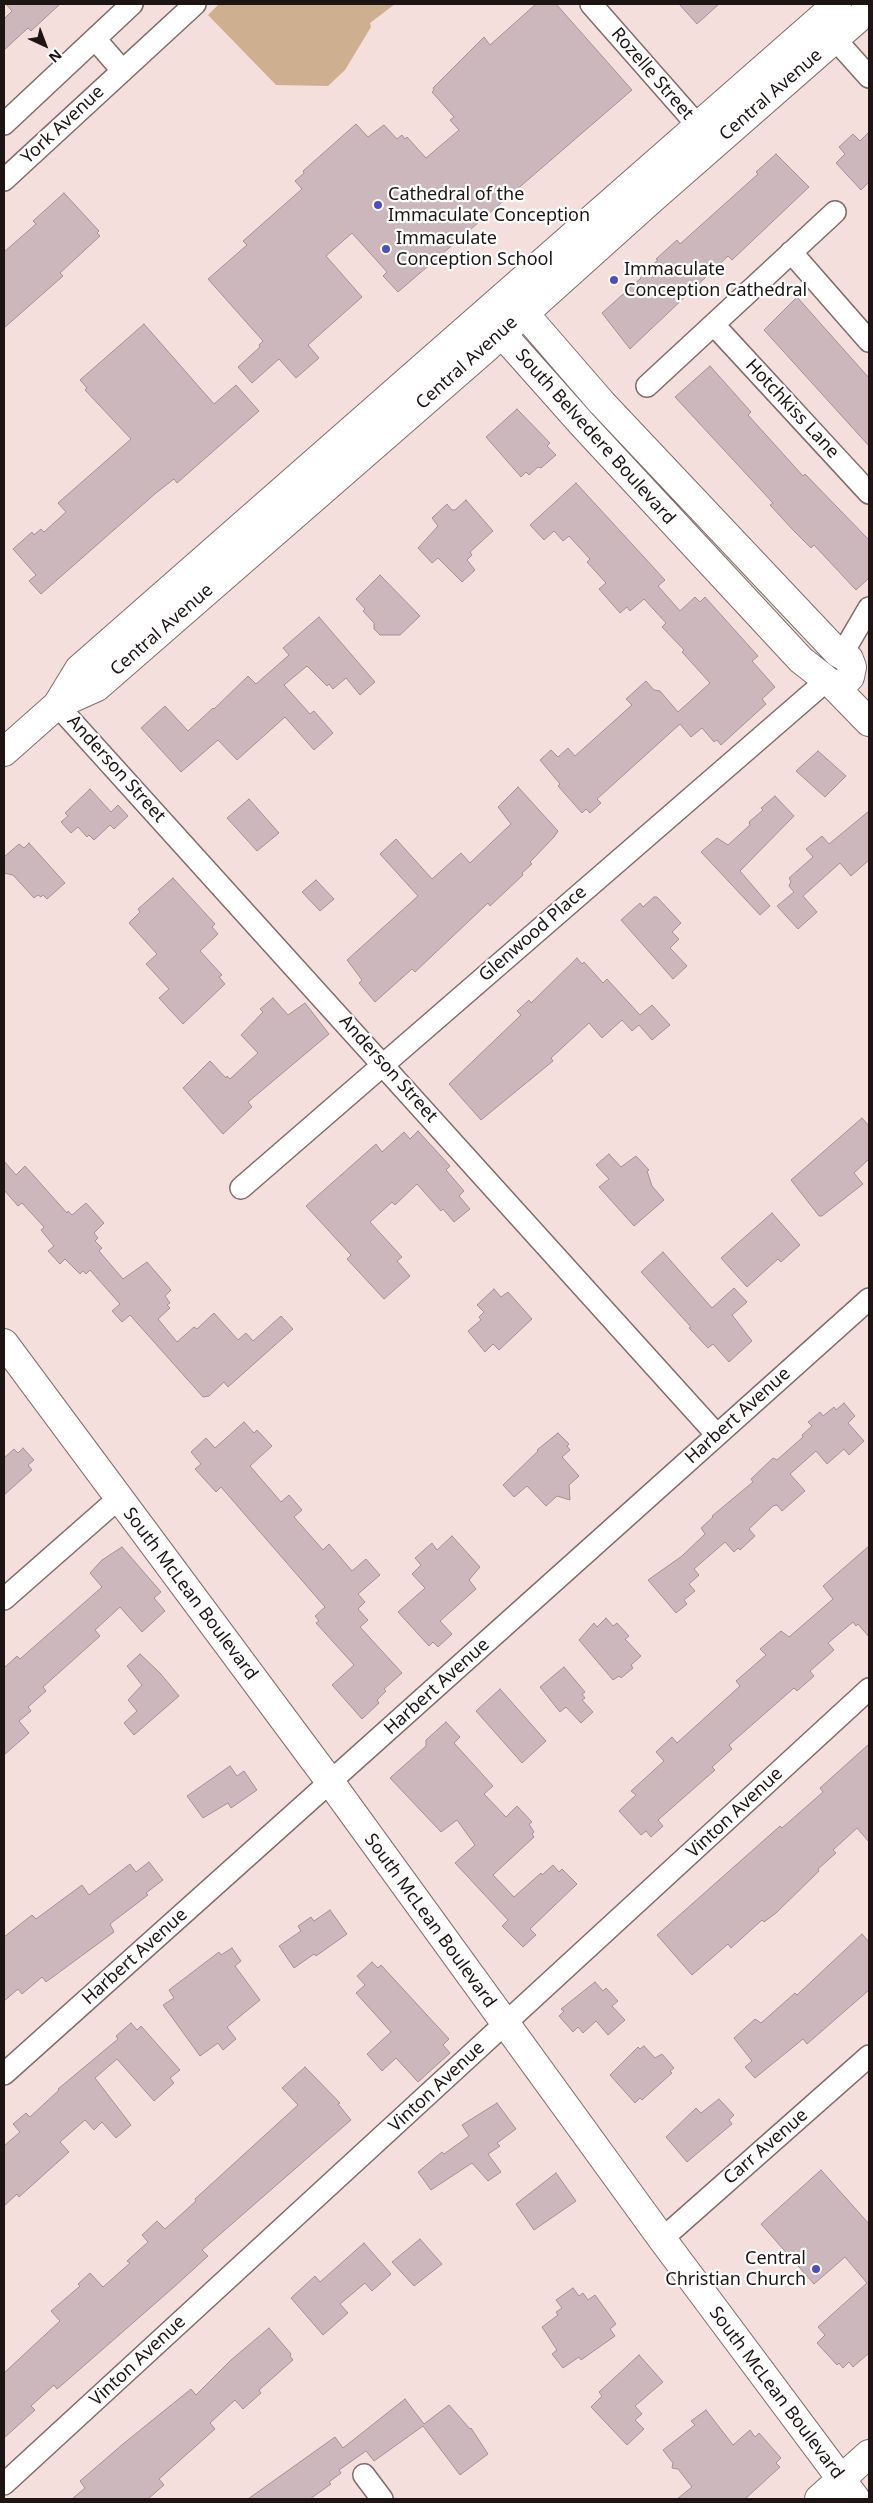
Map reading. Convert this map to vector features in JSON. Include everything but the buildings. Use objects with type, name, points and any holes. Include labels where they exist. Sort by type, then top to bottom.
[{"type":"main road","name":"Central Avenue","points":[[57,705],[97,687],[502,334],[706,135],[830,21],[869,9]]},
{"type":"main road","name":"Central Avenue","points":[[4,752],[57,705],[80,669],[493,308],[706,135]]},
{"type":"main road","points":[[493,308],[524,313]]},
{"type":"main road","name":"South Belvedere Boulevard","points":[[493,308],[502,334],[582,424],[800,660],[840,671]]},
{"type":"main road","name":"South Belvedere Boulevard","points":[[524,313],[840,671],[869,722]]},
{"type":"main road","name":"South McLean Boulevard","points":[[4,1343],[331,1783],[662,2239],[848,2490]]},
{"type":"main road","points":[[819,2499],[848,2490],[869,2454]]},
{"type":"street","points":[[4,124],[132,4]]},
{"type":"street","name":"York Avenue","points":[[4,180],[195,4]]},
{"type":"street","name":"Rozelle Street","points":[[591,4],[706,135]]},
{"type":"street","points":[[830,21],[869,77]]},
{"type":"street","points":[[95,39],[122,70]]},
{"type":"street","points":[[647,386],[835,212]]},
{"type":"street","points":[[791,252],[869,341]]},
{"type":"street","name":"Hotchkiss Lane","points":[[714,325],[869,494]]},
{"type":"street","name":"Glenwood Place","points":[[241,1188],[383,1063],[840,671],[869,608]]},
{"type":"street","name":"Anderson Street","points":[[57,705],[383,1063],[717,1435]]},
{"type":"street","name":"Harbert Avenue","points":[[4,2074],[869,1299]]},
{"type":"street","points":[[4,1599],[119,1498]]},
{"type":"street","name":"Vinton Avenue","points":[[4,2484],[869,1689]]},
{"type":"street","name":"Carr Avenue","points":[[662,2239],[869,2056]]},
{"type":"street","points":[[364,2475],[382,2499]]},
{"type":"shaded area","points":[[219,4],[395,4],[370,23],[371,27],[345,70],[328,86],[276,85],[208,15]]},
{"type":"place","name":"Cathedral of the Immaculate Conception","points":[[378,205]]},
{"type":"place","name":"Immaculate Conception School","points":[[386,249]]},
{"type":"place","name":"Immaculate Conception Cathedral","points":[[614,280]]},
{"type":"place","name":"Central Christian Church","points":[[816,2269]]}]
